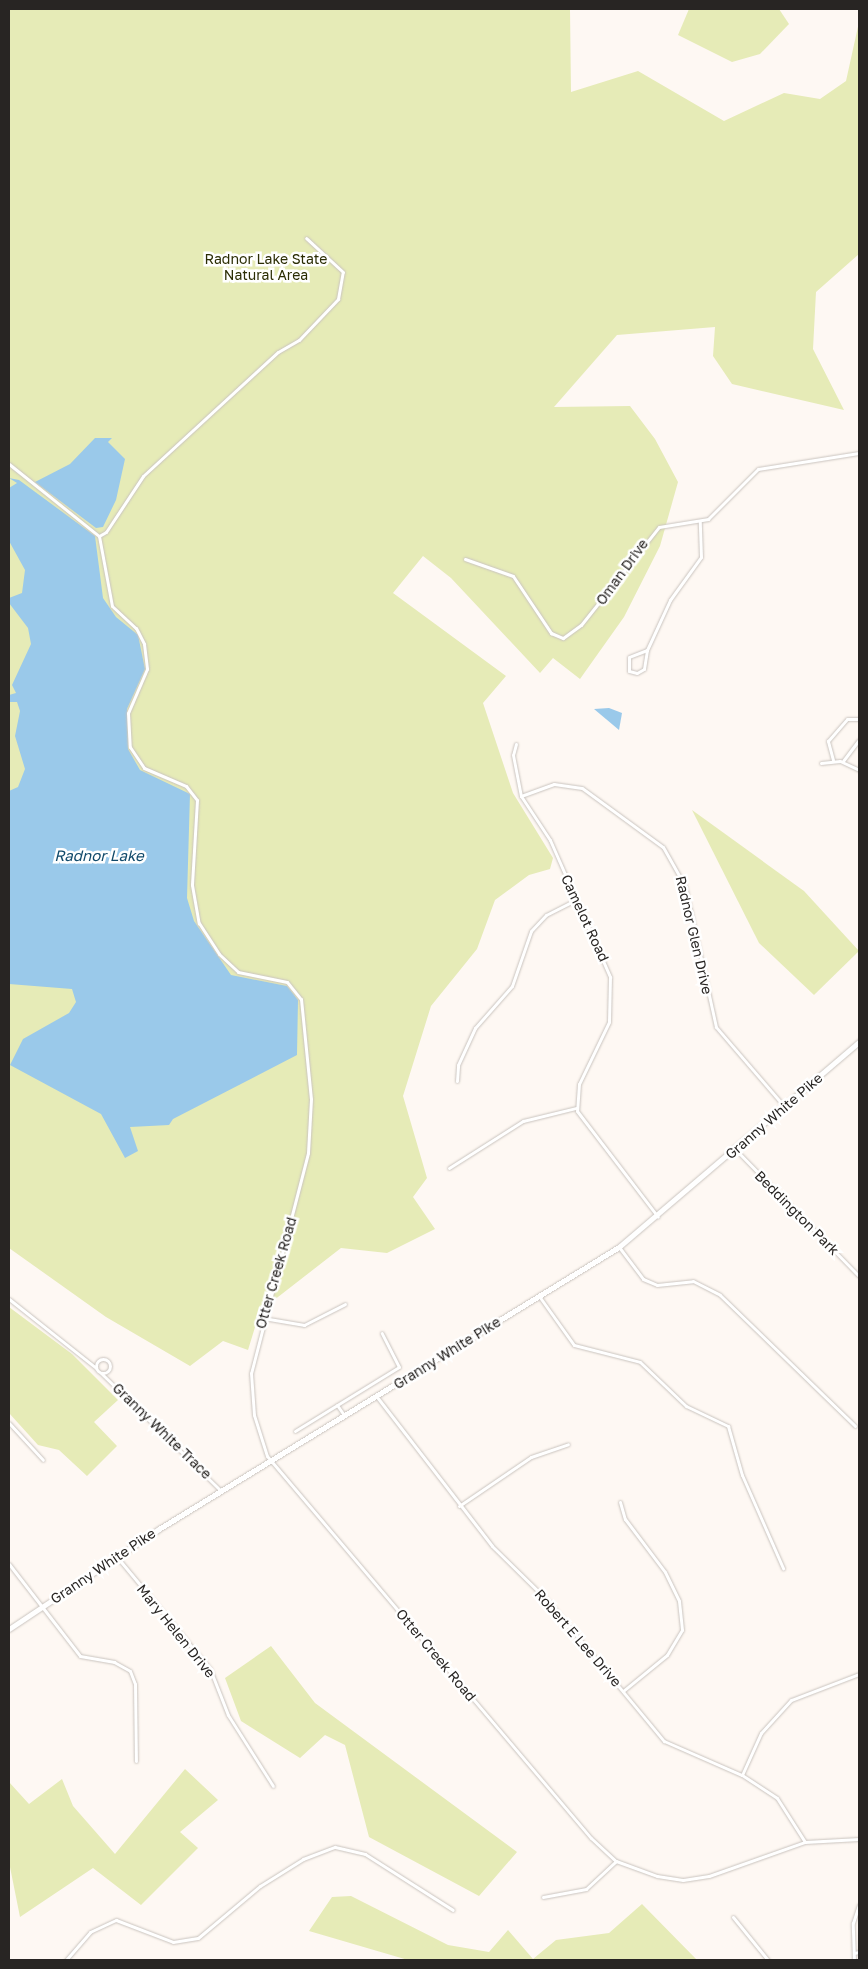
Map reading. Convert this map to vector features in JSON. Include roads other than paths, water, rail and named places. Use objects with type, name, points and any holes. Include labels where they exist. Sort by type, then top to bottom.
[{"type":"main road","name":"Granny White Pike","points":[[9,1629],[221,1491],[619,1247],[658,1217],[859,1042]]},
{"type":"street","points":[[9,464],[98,536],[106,532],[144,476],[278,352],[300,339],[338,300],[343,272],[306,238]]},
{"type":"street","points":[[647,650],[629,657],[629,671],[643,670],[647,650],[673,595],[702,556],[700,521],[712,516],[758,470],[859,453]]},
{"type":"street","name":"Oman Drive","points":[[465,560],[513,576],[551,634],[563,638],[575,630],[603,599],[656,528],[671,522],[700,521]]},
{"type":"street","name":"Otter Creek Road","points":[[98,536],[112,606],[138,630],[146,650],[147,670],[128,713],[130,747],[144,768],[186,786],[198,804],[192,885],[198,919],[230,966],[249,977],[287,982],[302,1003],[303,1060],[311,1099],[309,1146],[252,1360],[251,1390],[256,1426],[270,1461],[591,1838],[616,1861],[657,1876],[683,1880],[707,1877],[805,1842],[859,1840]]},
{"type":"street","points":[[833,760],[828,741],[847,719],[859,719]]},
{"type":"street","points":[[843,761],[859,740]]},
{"type":"street","name":"Camelot Road","points":[[516,744],[513,755],[521,796],[550,840],[608,966],[612,997],[605,1034],[579,1084],[576,1108]]},
{"type":"street","points":[[821,763],[833,760],[843,761],[859,770]]},
{"type":"street","name":"Radnor Glen Drive","points":[[521,796],[550,785],[580,787],[663,847],[685,886],[716,1027],[784,1106]]},
{"type":"street","points":[[456,1080],[458,1065],[475,1028],[512,986],[531,931],[546,915],[577,900]]},
{"type":"street","points":[[449,1168],[523,1121],[576,1108],[658,1217]]},
{"type":"street","name":"Beddington Park","points":[[735,1149],[857,1270],[859,1276]]},
{"type":"street","points":[[619,1247],[643,1279],[657,1284],[704,1284],[720,1295],[855,1426]]},
{"type":"street","points":[[539,1296],[574,1345],[640,1362],[686,1406],[728,1426],[742,1475],[783,1568]]},
{"type":"street","points":[[9,1299],[101,1373],[109,1370],[108,1362],[100,1360],[96,1368]]},
{"type":"street","points":[[263,1318],[304,1324],[345,1304]]},
{"type":"street","points":[[295,1431],[399,1367],[382,1333]]},
{"type":"street","name":"Granny White Trace","points":[[101,1373],[221,1491]]},
{"type":"street","name":"Robert E Lee Drive","points":[[377,1397],[459,1506],[548,1601],[664,1741],[742,1775],[777,1798],[805,1842]]},
{"type":"street","points":[[337,1405],[345,1416]]},
{"type":"street","points":[[9,1423],[43,1460]]},
{"type":"street","points":[[459,1506],[531,1457],[568,1444]]},
{"type":"street","points":[[620,1502],[625,1519],[664,1572],[679,1601],[682,1630],[667,1655],[623,1691]]},
{"type":"street","name":"Mary Helen Drive","points":[[117,1557],[210,1669],[228,1715],[273,1786]]},
{"type":"street","points":[[9,1564],[80,1656],[114,1662],[130,1671],[135,1684],[136,1761]]},
{"type":"street","points":[[742,1775],[761,1733],[791,1700],[859,1674]]},
{"type":"street","points":[[66,1960],[90,1932],[116,1920],[173,1942],[198,1938],[260,1886],[309,1856],[335,1847],[365,1854],[454,1910]]},
{"type":"street","points":[[543,1897],[586,1889],[616,1861]]},
{"type":"street","points":[[854,1960],[853,1923],[859,1905]]},
{"type":"street","points":[[732,1917],[768,1960]]},
{"type":"street","points":[[854,1953],[859,1952]]},
{"type":"water","points":[[95,438],[112,438],[108,442],[125,459],[116,500],[103,527],[96,528],[35,482],[70,464]]},
{"type":"water","name":"Radnor Lake","points":[[9,478],[19,480],[95,536],[103,598],[116,617],[138,635],[145,669],[127,709],[128,749],[140,770],[190,794],[187,898],[194,921],[231,975],[287,986],[298,1000],[297,1055],[173,1119],[169,1125],[130,1127],[138,1151],[125,1158],[101,1114],[10,1065],[23,1039],[69,1013],[76,1002],[72,989],[9,984],[9,791],[18,787],[25,769],[15,736],[20,711],[17,702],[9,702],[9,695],[16,693],[12,685],[31,644],[28,628],[9,603],[9,598],[22,593],[25,570],[9,541],[9,488],[17,483]]},
{"type":"water","points":[[609,708],[622,713],[619,730],[594,709]]},
{"type":"park label","name":"Radnor Lake State Natural Area","points":[[266,268]]}]
